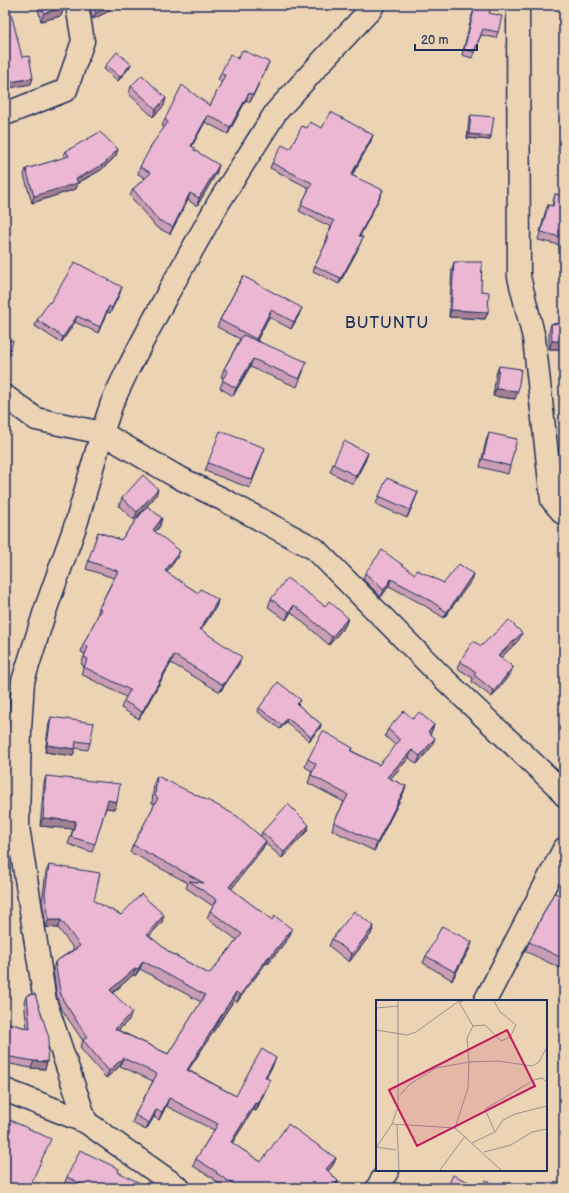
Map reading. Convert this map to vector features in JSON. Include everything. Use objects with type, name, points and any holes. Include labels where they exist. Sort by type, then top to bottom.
[{"type":"street","points":[[5,114],[66,90],[83,41],[77,5]]},
{"type":"street","points":[[86,1122],[45,1001],[18,827],[23,681],[45,611],[78,521],[102,433],[112,404],[128,369],[219,202],[276,112],[324,58],[372,9],[373,5]]},
{"type":"street","points":[[518,5],[519,277],[534,338],[552,500],[564,514]]},
{"type":"street","points":[[5,396],[36,419],[102,433],[174,475],[315,549],[440,675],[557,786],[564,795]]},
{"type":"street","points":[[486,1000],[564,849]]},
{"type":"street","points":[[5,1090],[86,1122],[179,1188]]},
{"type":"street","points":[[377,1188],[387,1171]]},
{"type":"building","points":[[5,5],[9,5],[22,57],[29,56],[33,78],[5,83]]},
{"type":"building","points":[[42,5],[63,5],[64,8],[44,13]]},
{"type":"building","points":[[93,5],[111,5],[96,13]]},
{"type":"building","points":[[476,5],[492,5],[489,13],[502,16],[498,32],[483,29],[474,52],[464,50]]},
{"type":"building","points":[[242,50],[269,62],[253,95],[249,93],[230,127],[208,115],[191,146],[195,148],[194,150],[219,165],[199,198],[190,193],[173,227],[158,220],[133,189],[151,173],[140,167],[153,143],[168,122],[165,119],[182,85],[210,106],[225,75],[221,73],[230,54],[238,59]]},
{"type":"building","points":[[117,52],[131,64],[120,77],[106,65]]},
{"type":"building","points":[[142,75],[166,98],[156,109],[131,86]]},
{"type":"building","points":[[331,112],[373,135],[351,175],[383,190],[359,236],[363,237],[359,246],[341,278],[315,266],[329,237],[327,237],[334,221],[301,205],[312,183],[272,163],[282,145],[290,149],[302,126],[307,128],[310,122],[322,128]]},
{"type":"building","points":[[471,115],[494,117],[491,136],[469,134]]},
{"type":"building","points":[[564,122],[564,144],[561,144]]},
{"type":"building","points":[[100,132],[118,149],[104,164],[76,179],[78,183],[34,196],[26,169],[69,156],[66,151]]},
{"type":"building","points":[[555,194],[564,196],[564,238],[541,232],[548,205],[553,206]]},
{"type":"building","points":[[75,262],[122,287],[112,308],[109,306],[100,327],[77,316],[63,337],[37,320],[49,302],[50,303]]},
{"type":"building","points":[[454,262],[482,262],[481,291],[489,292],[488,312],[451,310]]},
{"type":"building","points":[[243,276],[302,308],[294,322],[271,310],[256,339],[220,320]]},
{"type":"building","points":[[564,323],[564,343],[563,341],[552,341],[551,324]]},
{"type":"building","points":[[243,335],[307,362],[299,379],[253,359],[236,388],[222,380],[228,371],[224,369]]},
{"type":"building","points":[[5,339],[13,341],[5,365]]},
{"type":"building","points":[[499,366],[521,369],[518,391],[496,389]]},
{"type":"building","points":[[220,431],[265,448],[252,480],[208,463]]},
{"type":"building","points":[[489,433],[517,439],[510,466],[483,459]]},
{"type":"building","points":[[344,441],[368,453],[356,476],[333,464]]},
{"type":"building","points":[[143,475],[158,489],[137,512],[122,498]]},
{"type":"building","points":[[387,478],[418,492],[410,510],[379,496]]},
{"type":"building","points":[[147,506],[162,518],[153,530],[180,551],[165,571],[198,593],[201,589],[218,600],[200,629],[242,657],[223,685],[174,655],[142,712],[124,701],[130,690],[84,667],[88,659],[84,657],[88,647],[83,645],[101,609],[99,608],[118,571],[88,561],[98,532],[121,540]]},
{"type":"building","points":[[382,550],[415,574],[417,570],[444,583],[459,564],[473,574],[447,612],[425,597],[391,579],[384,590],[365,573]]},
{"type":"building","points":[[287,578],[325,606],[329,601],[348,618],[332,637],[294,605],[289,612],[271,599]]},
{"type":"building","points":[[509,620],[522,633],[498,656],[513,667],[494,691],[474,675],[476,672],[460,661],[473,641],[481,646]]},
{"type":"building","points":[[5,648],[11,651],[5,667]]},
{"type":"building","points":[[278,682],[301,700],[297,704],[321,724],[311,737],[287,718],[282,725],[259,708]]},
{"type":"building","points":[[404,711],[413,719],[419,712],[434,725],[428,732],[435,738],[420,756],[412,750],[387,777],[406,786],[377,843],[334,822],[348,795],[311,775],[316,764],[308,759],[323,731],[353,748],[351,751],[379,765],[400,740],[388,729]]},
{"type":"building","points":[[51,717],[94,723],[90,743],[76,741],[75,749],[47,745]]},
{"type":"building","points":[[46,776],[120,784],[117,802],[108,800],[95,844],[71,837],[76,821],[43,818]]},
{"type":"building","points":[[157,776],[237,816],[266,841],[229,887],[272,920],[275,916],[292,929],[270,957],[269,956],[240,995],[236,992],[187,1070],[236,1096],[262,1049],[276,1058],[265,1077],[270,1080],[258,1104],[255,1103],[231,1142],[261,1162],[288,1124],[336,1158],[326,1169],[338,1181],[331,1188],[240,1188],[196,1159],[218,1124],[169,1098],[162,1112],[156,1110],[149,1123],[135,1115],[157,1074],[123,1058],[109,1071],[83,1040],[87,1037],[63,1000],[55,962],[80,946],[61,920],[49,920],[45,894],[49,865],[100,873],[94,901],[121,915],[141,894],[164,915],[147,934],[169,952],[209,974],[242,934],[210,911],[217,900],[189,881],[204,883],[133,845],[158,798],[155,796]],"holes":[[[143,961],[205,995],[168,1054],[115,1029],[132,1012],[110,990],[136,968],[138,969]]]},
{"type":"building","points":[[288,804],[309,825],[284,852],[262,832]]},
{"type":"building","points":[[554,893],[564,897],[564,959],[529,942]]},
{"type":"building","points":[[354,911],[374,926],[352,954],[332,939]]},
{"type":"building","points":[[442,926],[472,942],[455,972],[426,956]]},
{"type":"building","points":[[35,994],[49,1038],[47,1062],[5,1056],[5,1022],[30,1029],[27,995]]},
{"type":"building","points":[[5,1120],[9,1122],[10,1120],[51,1139],[29,1188],[5,1188]]},
{"type":"building","points":[[80,1150],[119,1169],[118,1172],[144,1185],[143,1188],[90,1188],[67,1177]]},
{"type":"building","points":[[453,1175],[482,1188],[447,1188]]},
{"type":"building","points":[[486,1180],[501,1188],[482,1188]]},
{"type":"district","name":"BUTUNTU","points":[[387,323]]}]
